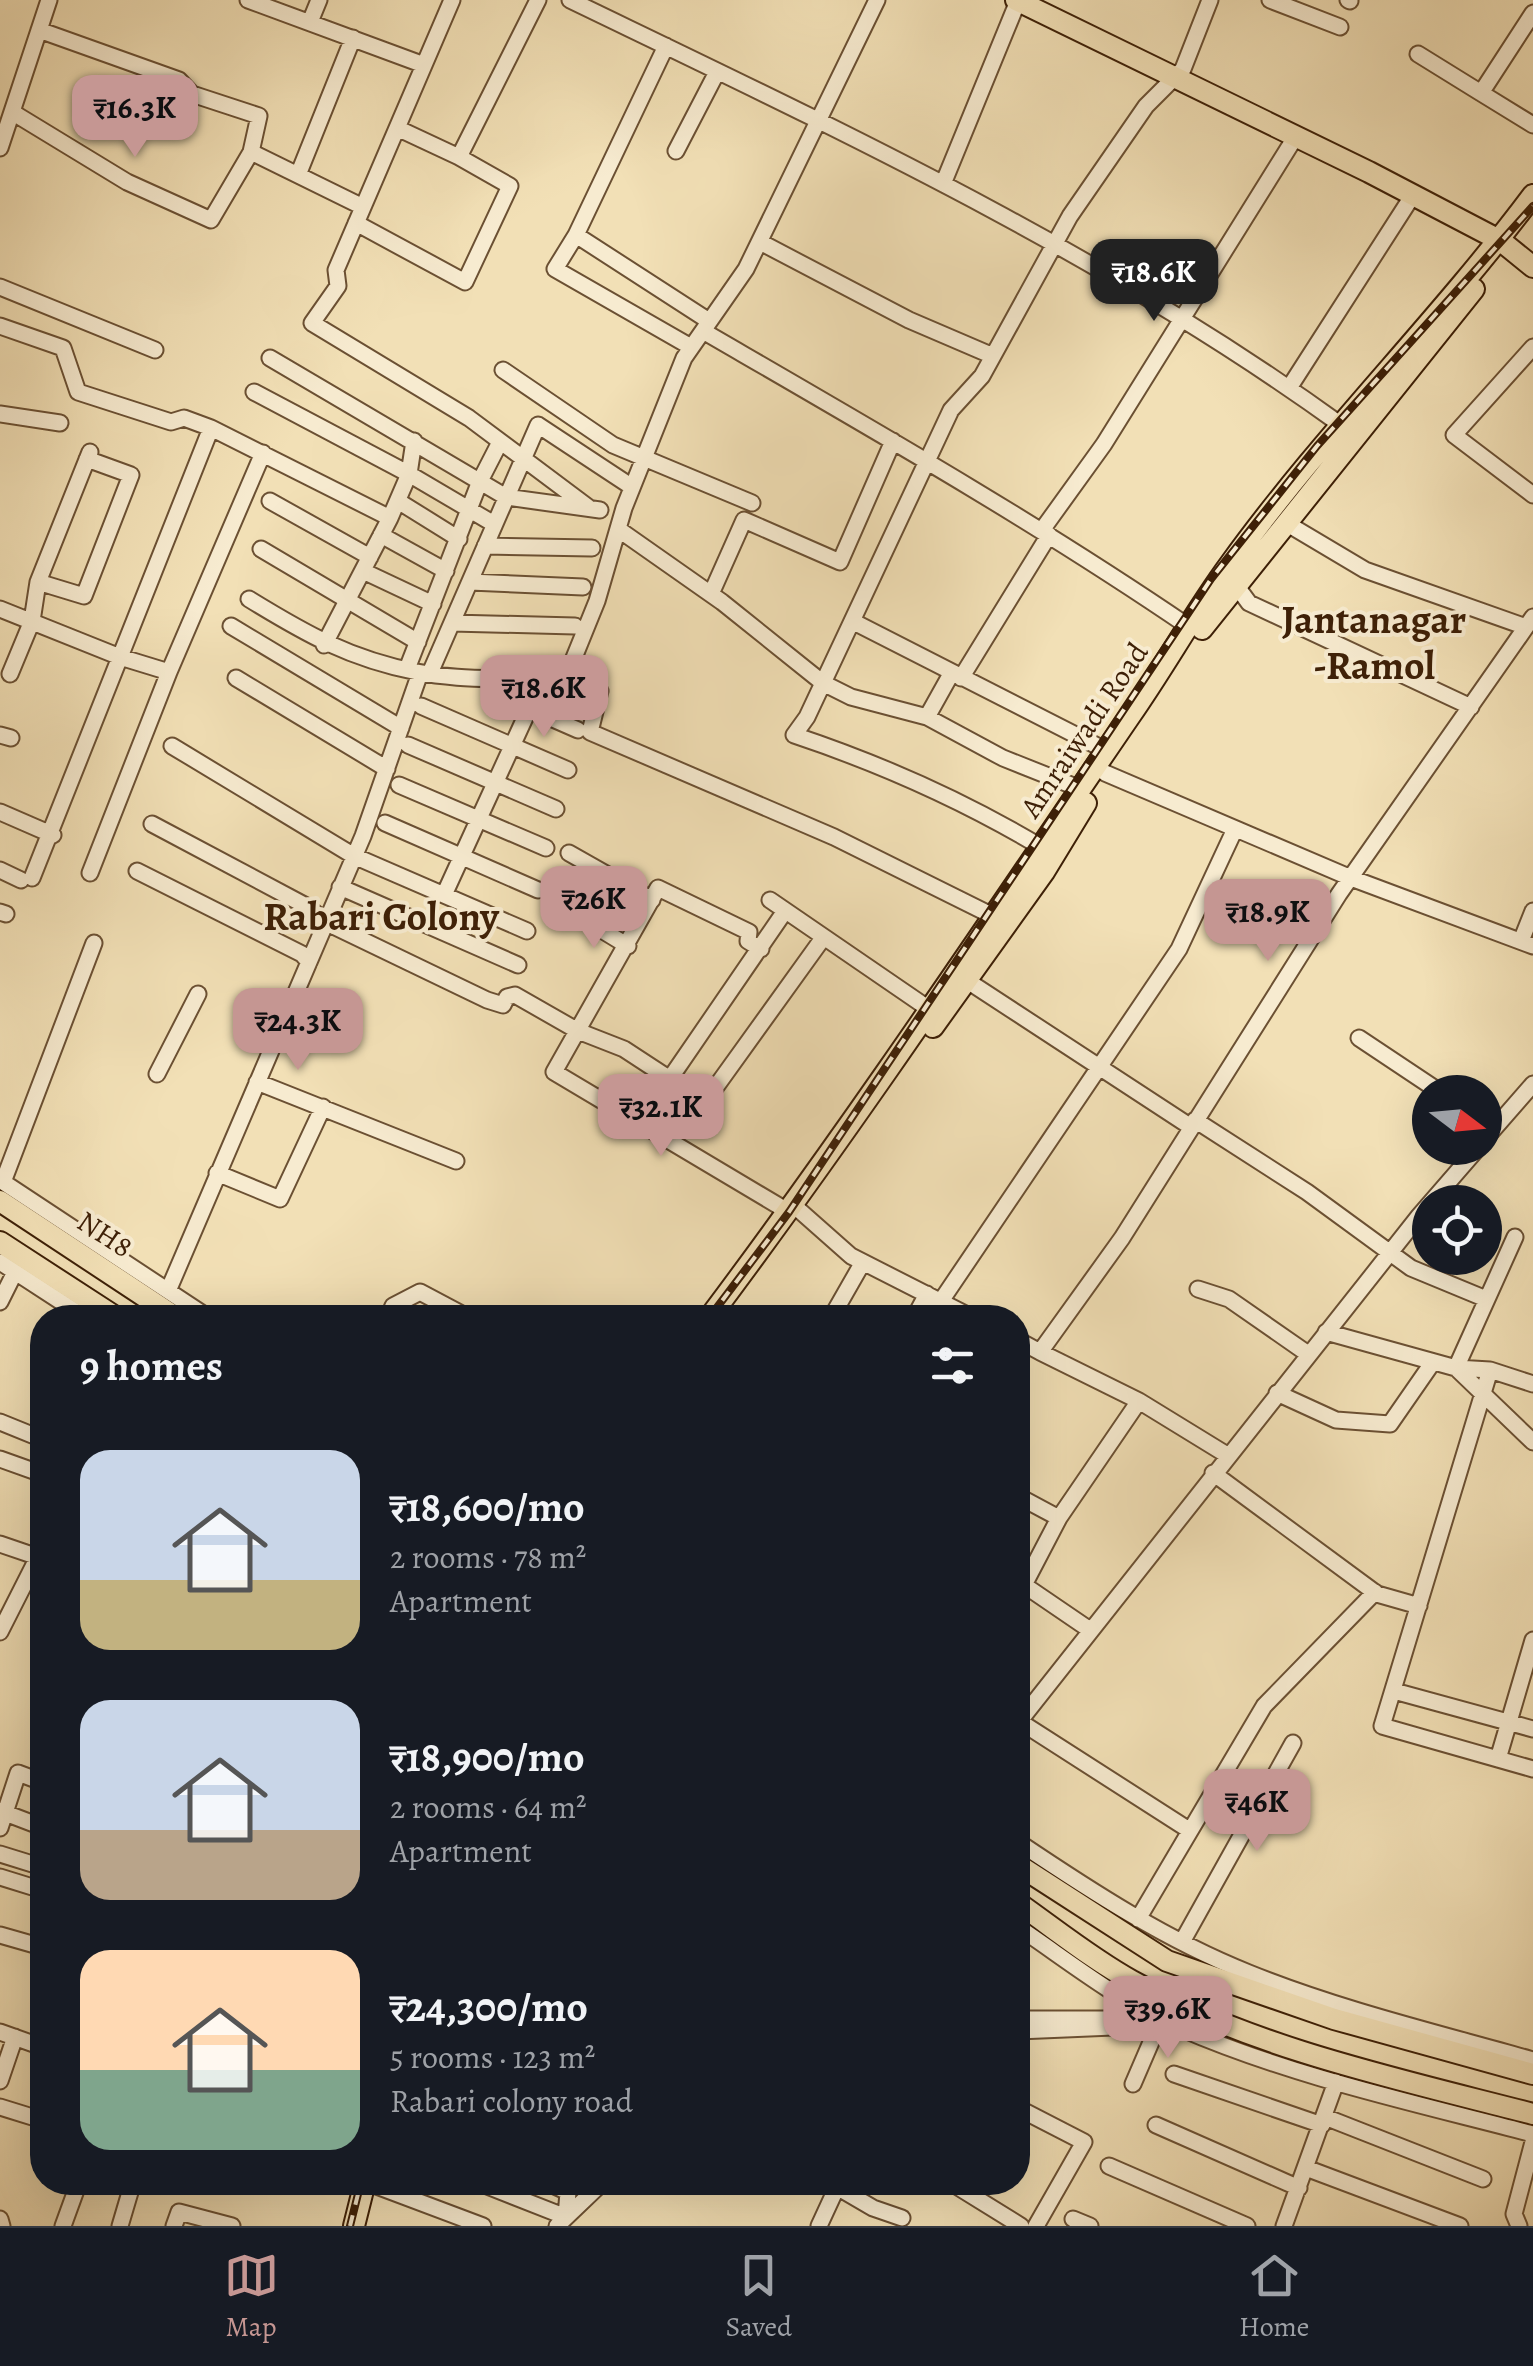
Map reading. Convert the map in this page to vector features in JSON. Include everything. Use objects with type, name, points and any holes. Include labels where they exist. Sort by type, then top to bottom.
[{"type":"main road","points":[[1040,0],[1296,136],[1514,241]]},
{"type":"main road","points":[[1017,1],[1177,72],[1514,241],[1533,268]]},
{"type":"main road","name":"Amraiwadi Road","points":[[719,1305],[794,1211],[929,1008],[960,977],[993,916],[1232,561],[1342,425],[1514,241],[1533,195]]},
{"type":"main road","points":[[731,1305],[960,977],[1044,872],[1105,773],[1235,584],[1533,218]]},
{"type":"main road","name":"NH8","points":[[1,1188],[159,1305]]},
{"type":"main road","points":[[0,1242],[97,1305]]},
{"type":"main road","points":[[1030,1873],[1168,1962],[1367,2028],[1533,2074]]},
{"type":"main road","points":[[1030,1911],[1139,1984],[1216,2020],[1341,2065],[1533,2114]]},
{"type":"main road","points":[[1367,2028],[1402,2023]]},
{"type":"main road","points":[[344,2226],[351,2195]]},
{"type":"main road","points":[[355,2226],[363,2195]]},
{"type":"street","points":[[0,148],[49,0]]},
{"type":"street","points":[[248,0],[424,65]]},
{"type":"street","points":[[310,22],[319,0]]},
{"type":"street","points":[[270,358],[506,497],[594,508],[469,418],[312,323],[338,286],[336,270],[452,0]]},
{"type":"street","points":[[459,157],[538,0]]},
{"type":"street","points":[[570,0],[1056,241],[1184,318],[1342,425]]},
{"type":"street","points":[[565,680],[597,601],[632,487],[691,347],[760,242],[876,0]]},
{"type":"street","points":[[1041,846],[972,806],[870,760],[794,735],[823,683],[950,410],[982,376],[1056,241],[1146,106],[1177,72],[1210,0]]},
{"type":"street","points":[[1270,0],[1340,27]]},
{"type":"street","points":[[943,184],[1017,1]]},
{"type":"street","points":[[1481,94],[1533,12]]},
{"type":"street","points":[[0,92],[13,108],[127,182],[211,220],[251,152],[258,116],[192,94],[180,80],[39,30]]},
{"type":"street","points":[[298,175],[353,38]]},
{"type":"street","points":[[666,46],[576,235],[555,269],[691,347]]},
{"type":"street","points":[[1418,54],[1533,125]]},
{"type":"street","points":[[676,151],[717,72]]},
{"type":"street","points":[[356,224],[465,282],[510,186],[397,128]]},
{"type":"street","points":[[927,717],[1184,318],[1296,136]]},
{"type":"street","points":[[251,152],[363,207]]},
{"type":"street","points":[[1290,388],[1413,195]]},
{"type":"street","points":[[576,235],[706,326],[1046,533],[1189,626]]},
{"type":"street","points":[[760,242],[909,320],[993,356]]},
{"type":"street","points":[[0,287],[155,350]]},
{"type":"street","points":[[0,326],[63,348],[78,392],[171,422],[184,418],[211,428],[390,518]]},
{"type":"street","points":[[1533,348],[1454,435],[1533,494]]},
{"type":"street","points":[[502,370],[613,445],[752,503]]},
{"type":"street","points":[[254,392],[494,524]]},
{"type":"street","points":[[0,414],[60,423]]},
{"type":"street","points":[[168,1290],[327,923],[387,769],[419,672],[452,623],[520,458],[538,425],[632,487]]},
{"type":"street","points":[[0,870],[27,879],[53,835],[211,428]]},
{"type":"street","points":[[711,594],[744,520],[840,562],[893,440]]},
{"type":"street","points":[[324,645],[398,501],[409,474],[414,441]]},
{"type":"street","points":[[419,672],[418,642],[480,481],[500,442]]},
{"type":"street","points":[[90,872],[169,672],[263,453]]},
{"type":"street","points":[[10,674],[32,621],[38,582],[89,456],[130,475],[84,596],[38,582]]},
{"type":"street","points":[[270,501],[433,604]]},
{"type":"street","points":[[398,501],[459,539]]},
{"type":"street","points":[[1040,1352],[1122,1238],[1351,878],[1530,622],[1365,570],[1286,523]]},
{"type":"street","points":[[618,529],[711,594],[823,683],[850,696],[927,717],[1003,758],[1081,789]]},
{"type":"street","points":[[381,536],[446,570]]},
{"type":"street","points":[[485,546],[592,548]]},
{"type":"street","points":[[260,549],[418,642]]},
{"type":"street","points":[[470,582],[583,587]]},
{"type":"street","points":[[1235,584],[1249,603],[1471,707]]},
{"type":"street","points":[[249,599],[324,645],[419,672],[565,680],[600,691],[590,732],[834,837],[993,916]]},
{"type":"street","points":[[0,608],[120,657],[169,672]]},
{"type":"street","points":[[852,621],[1106,751]]},
{"type":"street","points":[[452,623],[575,626]]},
{"type":"street","points":[[231,626],[400,728]]},
{"type":"street","points":[[236,678],[387,769]]},
{"type":"street","points":[[498,695],[578,730]]},
{"type":"street","points":[[421,706],[568,770]]},
{"type":"street","points":[[444,895],[529,709]]},
{"type":"street","points":[[408,745],[556,809]]},
{"type":"street","points":[[172,746],[354,856],[527,932]]},
{"type":"street","points":[[1105,773],[1351,878],[1527,944],[1533,911]]},
{"type":"street","points":[[399,785],[546,848]]},
{"type":"street","points":[[0,812],[53,835]]},
{"type":"street","points":[[385,823],[538,890]]},
{"type":"street","points":[[152,824],[308,907],[327,923],[487,1000],[503,1005],[506,997],[515,995],[578,1031],[624,1049],[705,1102],[823,938]]},
{"type":"street","points":[[927,1305],[1100,1068],[1179,949],[1235,829]]},
{"type":"street","points":[[569,852],[652,900]]},
{"type":"street","points":[[137,870],[302,954],[309,962]]},
{"type":"street","points":[[340,887],[518,964]]},
{"type":"street","points":[[762,949],[748,940],[749,932],[658,888],[554,1072],[794,1211],[863,1262],[948,1305]]},
{"type":"street","points":[[770,900],[929,1008]]},
{"type":"street","points":[[669,1080],[786,911]]},
{"type":"street","points":[[582,918],[628,946]]},
{"type":"street","points":[[94,943],[1,1188],[190,1305]]},
{"type":"street","points":[[960,977],[1100,1068],[1306,1192],[1411,1268],[1486,1299]]},
{"type":"street","points":[[157,1074],[198,994]]},
{"type":"street","points":[[1359,1038],[1414,1075]]},
{"type":"street","points":[[258,1082],[456,1161]]},
{"type":"street","points":[[1502,1116],[1533,1084]]},
{"type":"street","points":[[217,1173],[280,1199],[323,1107]]},
{"type":"street","points":[[1030,1707],[1227,1455],[1464,1165]]},
{"type":"street","points":[[1456,1368],[1515,1237]]},
{"type":"street","points":[[0,1262],[66,1305]]},
{"type":"street","points":[[840,1305],[863,1262]]},
{"type":"street","points":[[0,1302],[16,1272]]},
{"type":"street","points":[[1198,1289],[1229,1299],[1308,1354]]},
{"type":"street","points":[[395,1305],[420,1292],[444,1305]]},
{"type":"street","points":[[1326,1332],[1456,1368],[1490,1370],[1533,1384]]},
{"type":"street","points":[[1030,1347],[1139,1400],[1227,1455]]},
{"type":"street","points":[[1277,1393],[1336,1420],[1390,1424],[1433,1362]]},
{"type":"street","points":[[1456,1368],[1533,1442]]},
{"type":"street","points":[[1490,1370],[1480,1392],[1382,1726],[1533,1769]]},
{"type":"street","points":[[1030,1569],[1059,1518],[1139,1400]]},
{"type":"street","points":[[0,1422],[30,1434]]},
{"type":"street","points":[[0,1459],[30,1470]]},
{"type":"street","points":[[1213,1473],[1375,1592],[1419,1606]]},
{"type":"street","points":[[1030,1502],[1059,1518]]},
{"type":"street","points":[[0,1544],[30,1551]]},
{"type":"street","points":[[0,1632],[30,1573]]},
{"type":"street","points":[[1030,1592],[1090,1630]]},
{"type":"street","points":[[1138,1918],[1264,1706],[1375,1592]]},
{"type":"street","points":[[1498,1759],[1533,1640]]},
{"type":"street","points":[[1394,1691],[1533,1728]]},
{"type":"street","points":[[1030,1730],[1189,1830]]},
{"type":"street","points":[[1182,1942],[1293,1744]]},
{"type":"street","points":[[0,1766],[30,1778]]},
{"type":"street","points":[[18,1774],[2,1817],[30,1825]]},
{"type":"street","points":[[1030,1850],[1182,1942],[1294,1990],[1533,2060]]},
{"type":"street","points":[[0,1854],[30,1863]]},
{"type":"street","points":[[0,1877],[30,1886]]},
{"type":"street","points":[[0,1935],[30,1944]]},
{"type":"street","points":[[1030,1935],[1162,2020],[1336,2082],[1533,2138],[1514,2214],[1519,2226]]},
{"type":"street","points":[[1139,1984],[1139,2006]]},
{"type":"street","points":[[1030,2031],[1113,2028],[1139,2006]]},
{"type":"street","points":[[1030,2018],[1124,2018]]},
{"type":"street","points":[[1133,2084],[1162,2020]]},
{"type":"street","points":[[0,2022],[30,2033]]},
{"type":"street","points":[[0,2081],[8,2034]]},
{"type":"street","points":[[1174,2074],[1323,2121],[1484,2179]]},
{"type":"street","points":[[1287,2225],[1336,2082]]},
{"type":"street","points":[[0,2106],[30,2116]]},
{"type":"street","points":[[1030,2114],[1084,2142],[1036,2226]]},
{"type":"street","points":[[1156,2125],[1299,2188]]},
{"type":"street","points":[[1109,2166],[1247,2226]]},
{"type":"street","points":[[1306,2168],[1460,2226]]},
{"type":"street","points":[[63,2226],[74,2195]]},
{"type":"street","points":[[120,2226],[129,2195]]},
{"type":"street","points":[[401,2195],[483,2226]]},
{"type":"street","points":[[505,2195],[566,2223]]},
{"type":"street","points":[[566,2223],[568,2195]]},
{"type":"street","points":[[566,2223],[591,2195]]},
{"type":"street","points":[[819,2226],[832,2195]]},
{"type":"street","points":[[853,2195],[902,2218]]},
{"type":"street","points":[[971,2195],[1021,2226]]},
{"type":"street","points":[[174,2226],[179,2212],[232,2226]]},
{"type":"street","points":[[1073,2219],[1090,2226]]},
{"type":"railway","points":[[719,1305],[789,1212],[1211,579],[1317,446],[1533,206]]},
{"type":"railway","points":[[350,2226],[358,2195]]},
{"type":"district","name":"Jantanagar -Ramol","points":[[1374,642]]},
{"type":"district","name":"Rabari Colony","points":[[381,916]]}]
